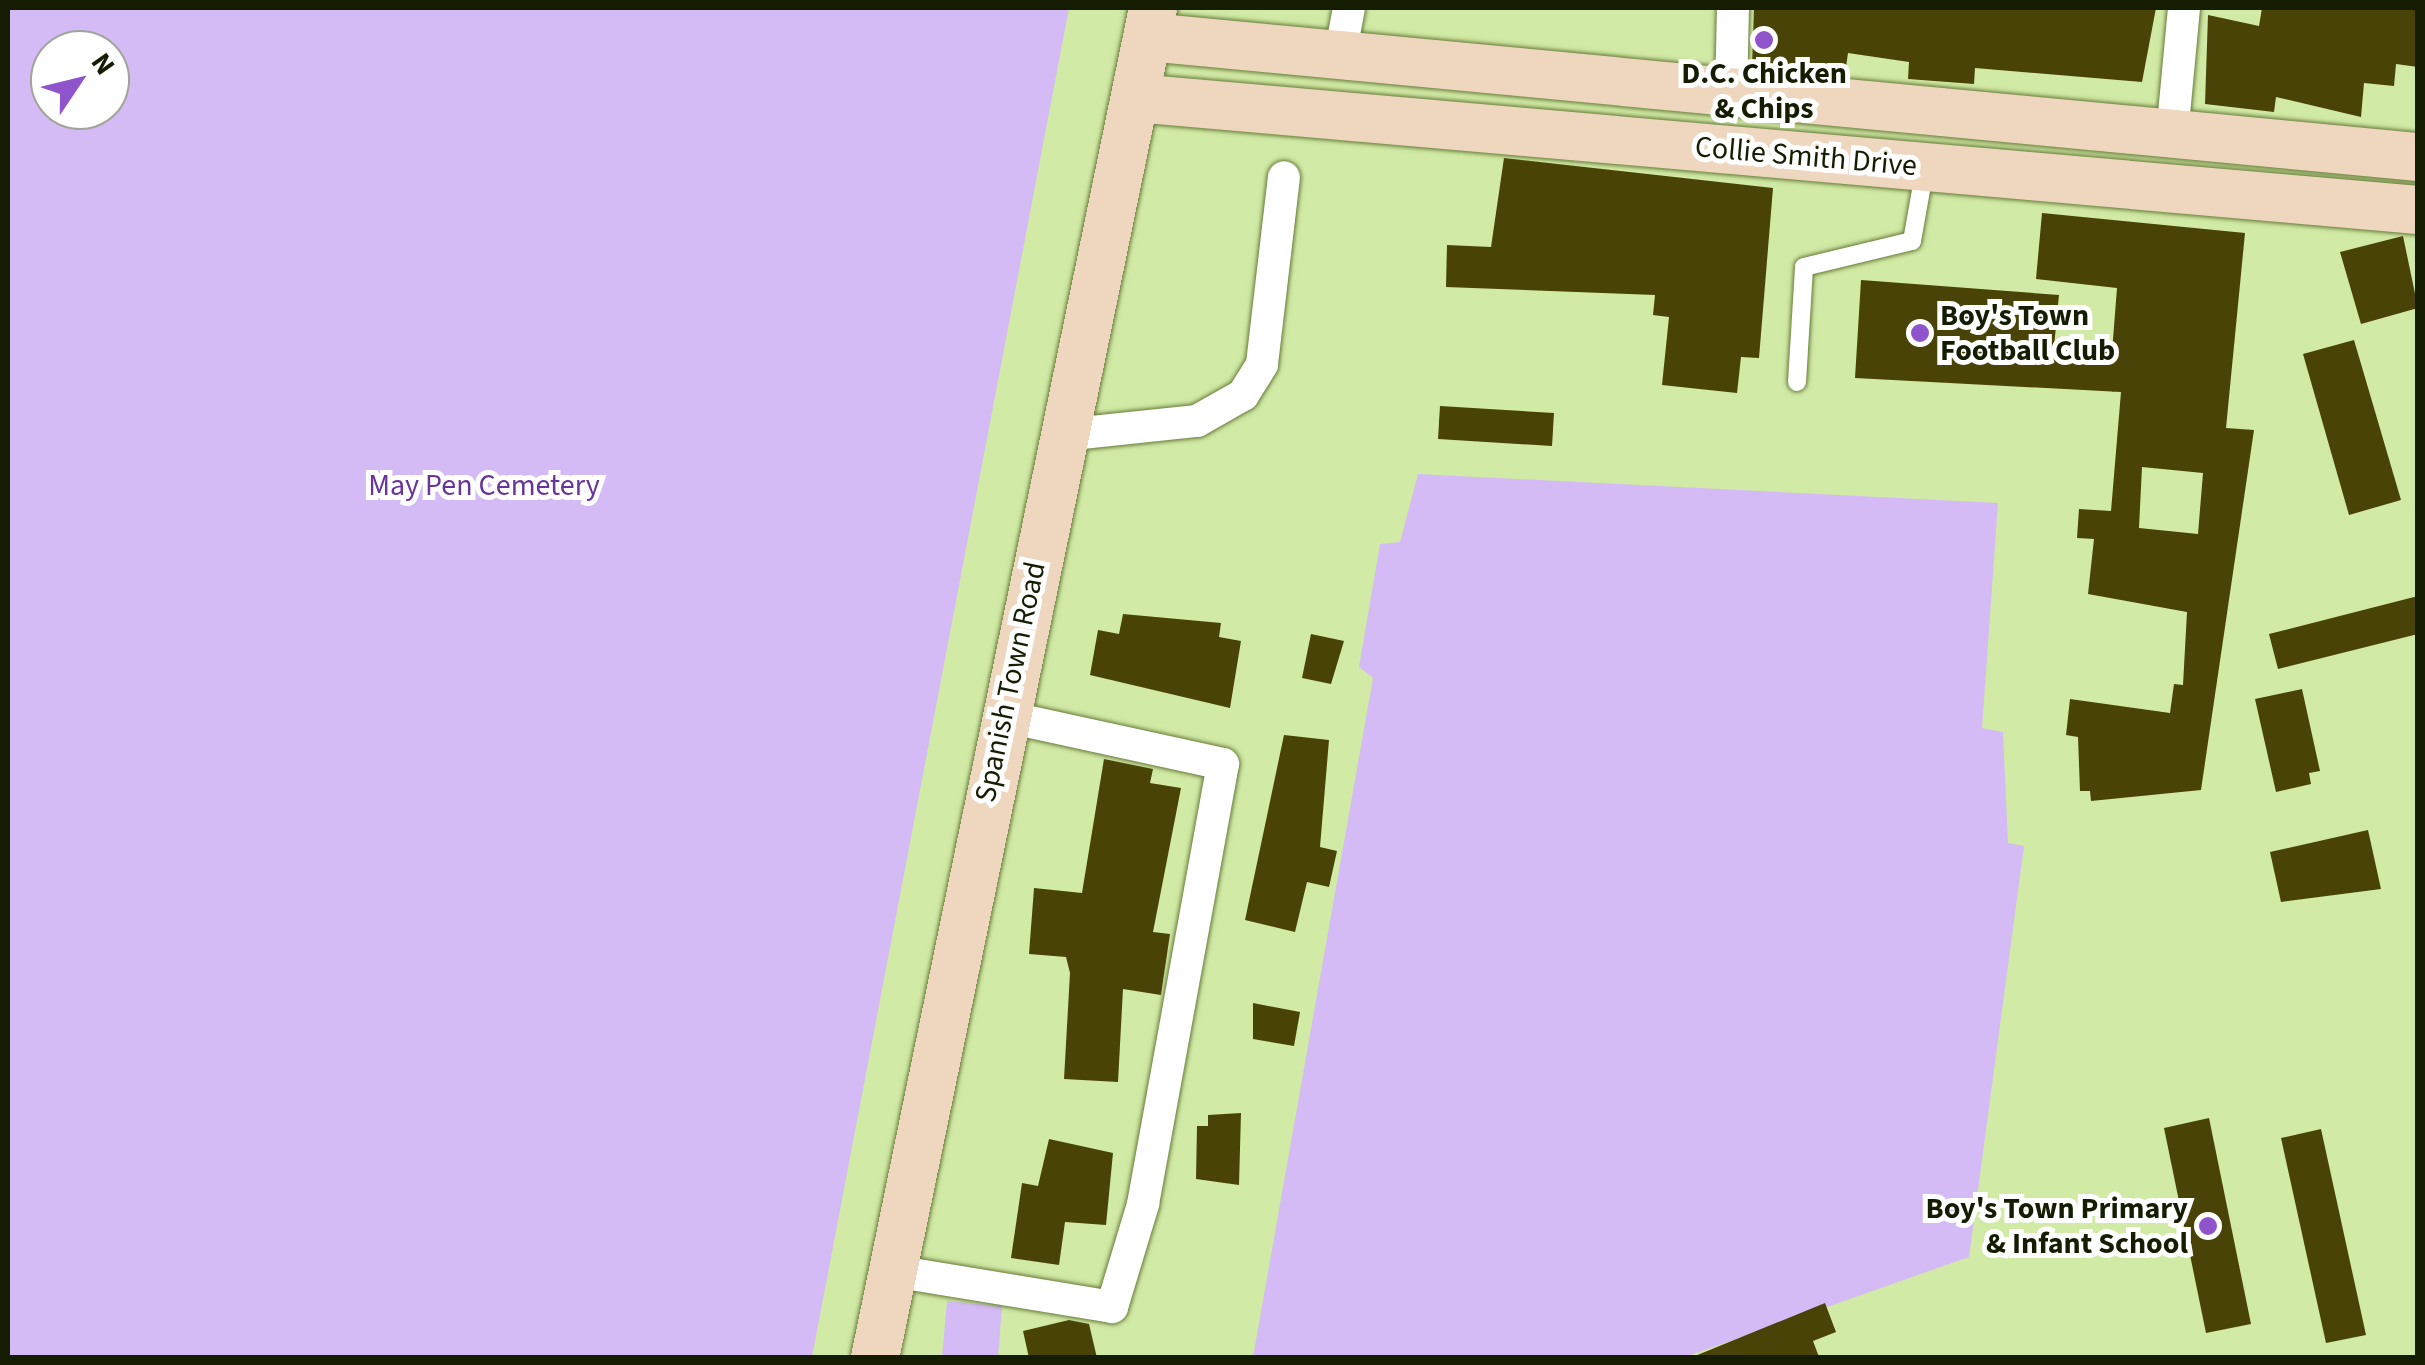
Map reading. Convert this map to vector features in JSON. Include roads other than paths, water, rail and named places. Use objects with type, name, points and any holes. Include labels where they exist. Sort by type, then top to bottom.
[{"type":"street","points":[[1340,56],[1349,8]]},
{"type":"street","points":[[1731,95],[1732,8]]},
{"type":"street","points":[[2172,135],[2184,8]]},
{"type":"street","name":"Collie Smith Drive","points":[[1150,22],[1340,56],[2418,157]]},
{"type":"street","name":"Spanish Town Road","points":[[876,1358],[1003,716],[1150,22]]},
{"type":"street","name":"Collie Smith Drive","points":[[1135,98],[2418,210]]},
{"type":"street","points":[[1063,435],[1196,420],[1242,395],[1262,364],[1284,177]]},
{"type":"street","points":[[893,1271],[1112,1307],[1143,1204],[1222,764],[1003,716]]},
{"type":"lane","points":[[1797,382],[1804,267],[1912,242],[1926,168]]},
{"type":"place","name":"D.C. Chicken & Chips","points":[[1764,40]]},
{"type":"place","name":"Boy's Town Football Club","points":[[1920,333]]},
{"type":"place","name":"Boy's Town Primary & Infant School","points":[[2208,1226]]},
{"type":"park label","name":"May Pen Cemetery","points":[[484,486]]}]
